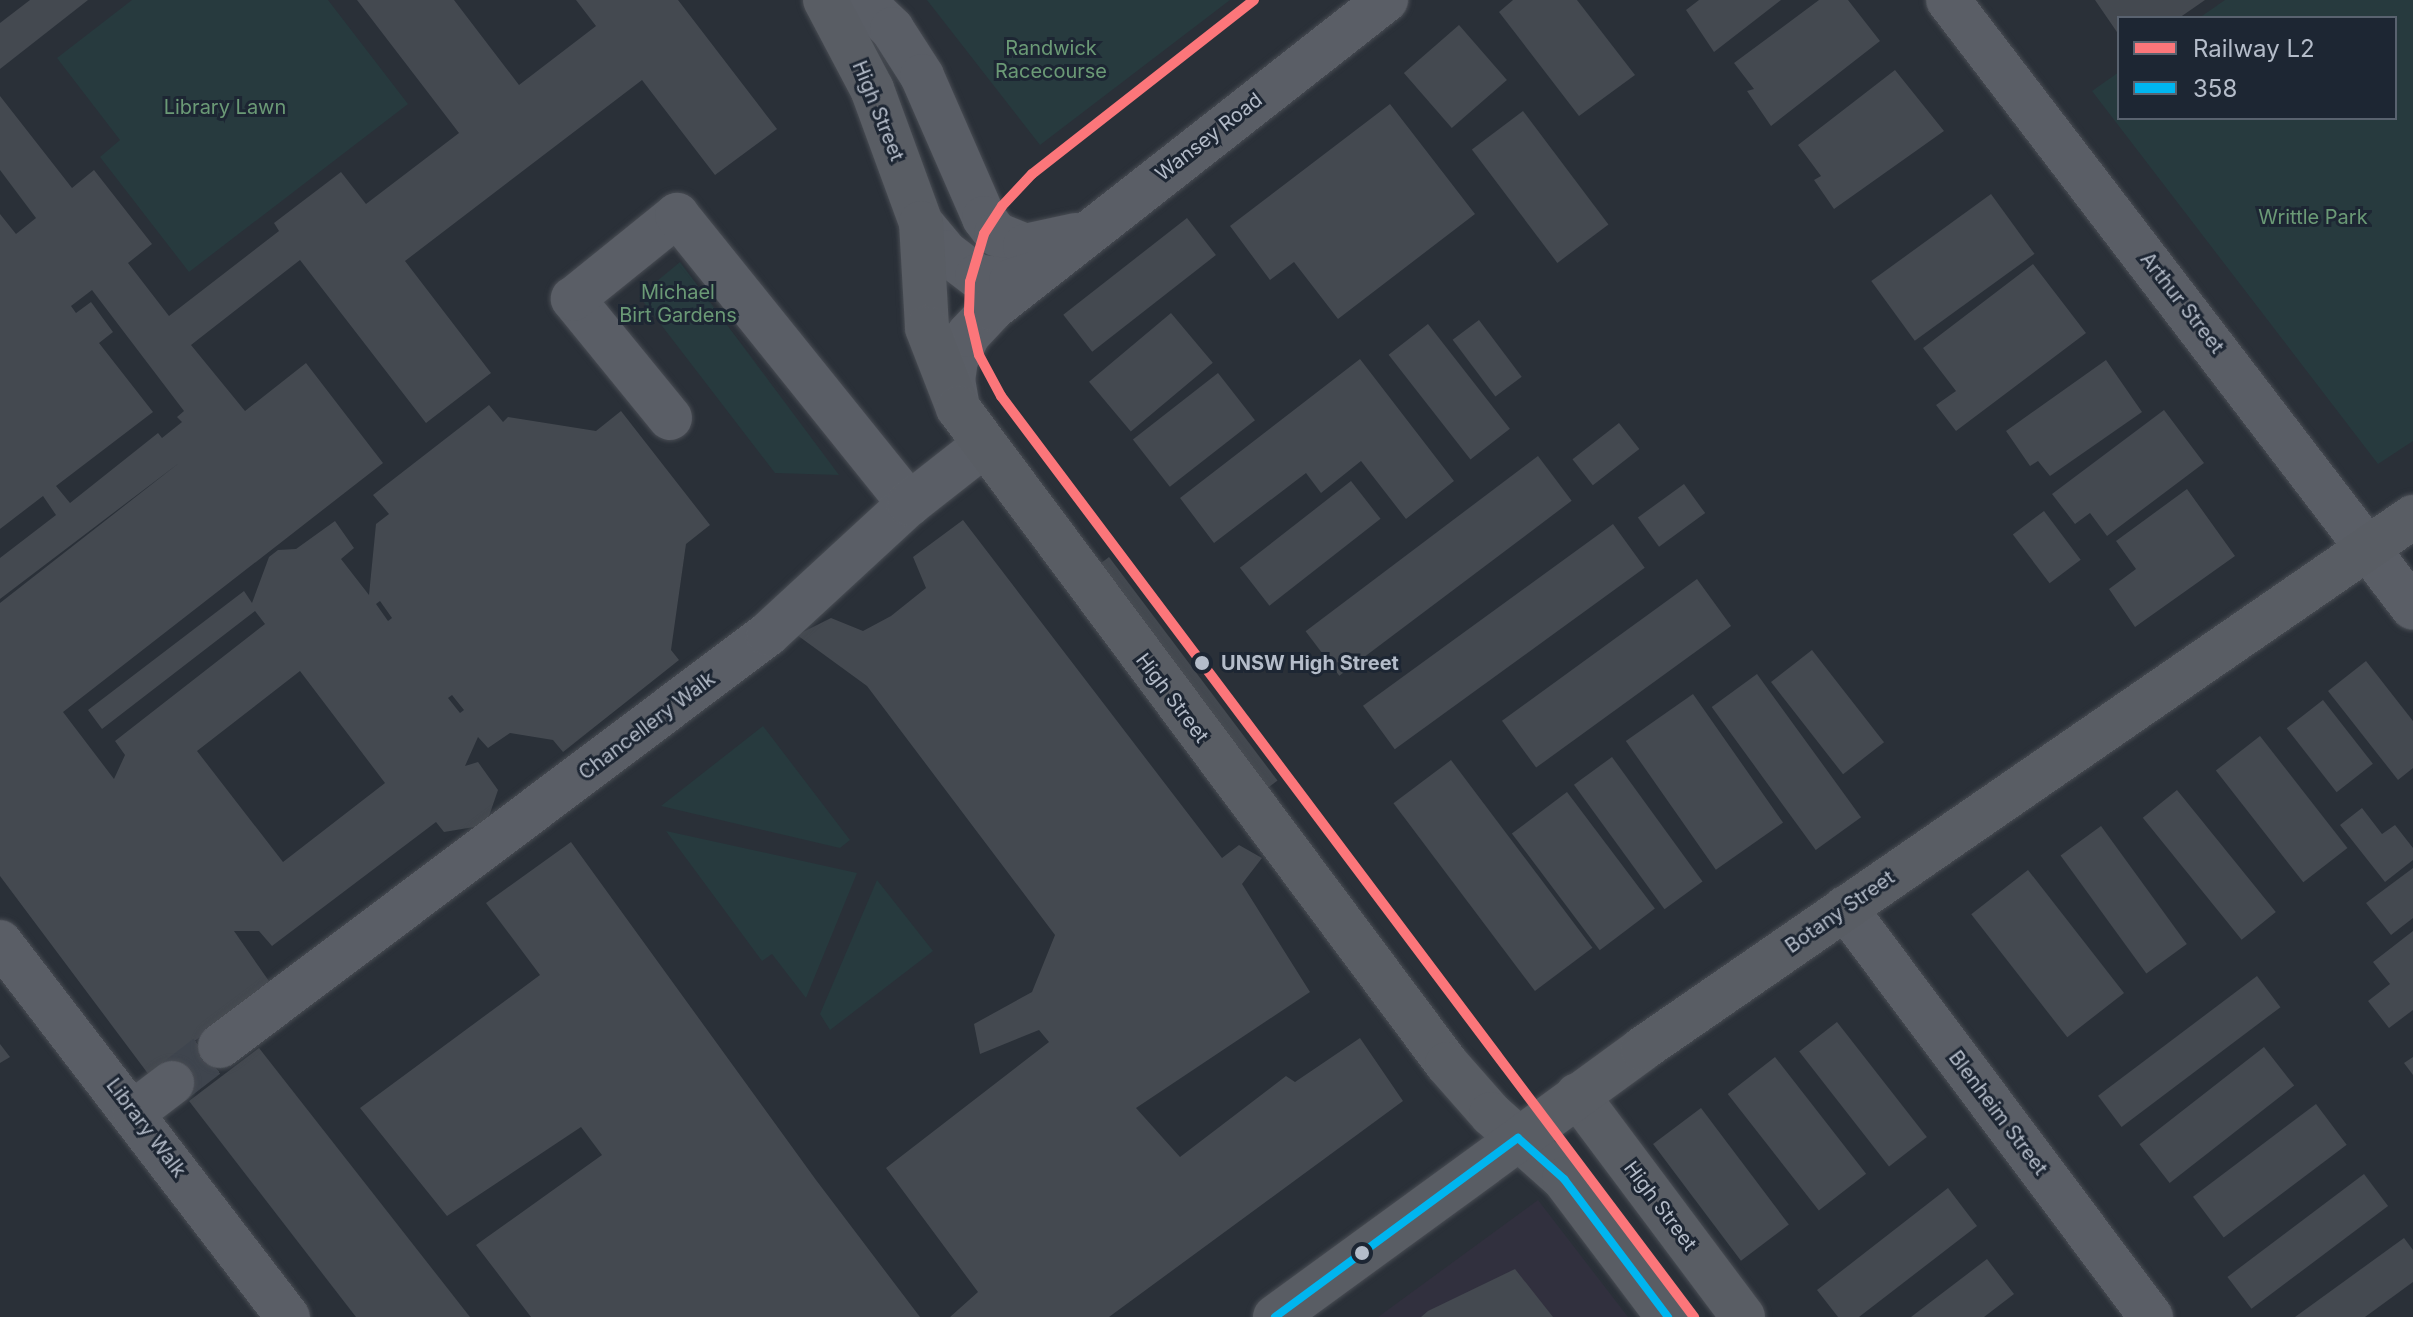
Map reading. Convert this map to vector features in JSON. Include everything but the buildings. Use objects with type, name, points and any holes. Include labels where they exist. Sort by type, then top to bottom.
[{"type":"street","name":"High Street","points":[[825,0],[872,89],[921,223],[927,328],[958,408],[983,446],[1447,1064],[1518,1138],[1564,1179],[1668,1317]]},
{"type":"street","points":[[862,0],[892,29],[922,76],[984,218],[996,234],[1011,243],[1033,246],[1088,230]]},
{"type":"street","name":"Wansey Road","points":[[958,408],[953,381],[956,360],[981,319],[1088,230],[1386,0]]},
{"type":"street","name":"Arthur Street","points":[[1948,0],[2413,608]]},
{"type":"street","points":[[670,418],[573,299],[677,215],[909,504]]},
{"type":"street","points":[[921,223],[953,259],[977,276],[1011,281],[1033,274]]},
{"type":"street","name":"Chancellery Walk","points":[[220,1046],[768,634],[909,504],[983,446]]},
{"type":"street","name":"Botany Street","points":[[1275,1317],[1577,1095],[2413,517]]},
{"type":"street","name":"Blenheim Street","points":[[1845,908],[2151,1317]]},
{"type":"street","name":"Library Walk","points":[[0,942],[134,1112],[288,1317]]},
{"type":"street","points":[[134,1112],[172,1083]]},
{"type":"street","name":"High Street","points":[[1577,1095],[1743,1317]]},
{"type":"shaded area","points":[[1538,1200],[1628,1317],[1378,1317]]},
{"type":"green space","name":"Library Lawn","points":[[132,0],[328,0],[408,104],[189,272],[100,157],[120,140],[57,58]]},
{"type":"green space","name":"Randwick Racecourse","points":[[927,0],[1230,0],[1040,145]]},
{"type":"green space","name":"Writtle Park","points":[[2225,0],[2413,0],[2413,441],[2378,464],[2092,91],[2117,73],[2117,120],[2397,120],[2397,16],[2202,16]]},
{"type":"green space","name":"Michael Birt Gardens","points":[[680,262],[839,475],[775,473],[639,296]]},
{"type":"green space","points":[[763,726],[850,840],[840,848],[661,806]]},
{"type":"green space","points":[[666,831],[857,873],[806,998],[772,954],[762,961]]},
{"type":"green space","points":[[877,880],[933,951],[830,1030],[820,1014]]},
{"type":"tunnel","points":[[172,1083],[220,1046]]},
{"type":"rail line","name":"L2","points":[[1254,0],[1032,174],[1002,206],[984,234],[970,282],[969,313],[979,355],[1001,396],[1694,1317]]},
{"type":"transit line","name":"358","points":[[1275,1317],[1518,1138],[1564,1179],[1668,1317]]},
{"type":"place","name":"UNSW High Street","points":[[1202,663]]}]
